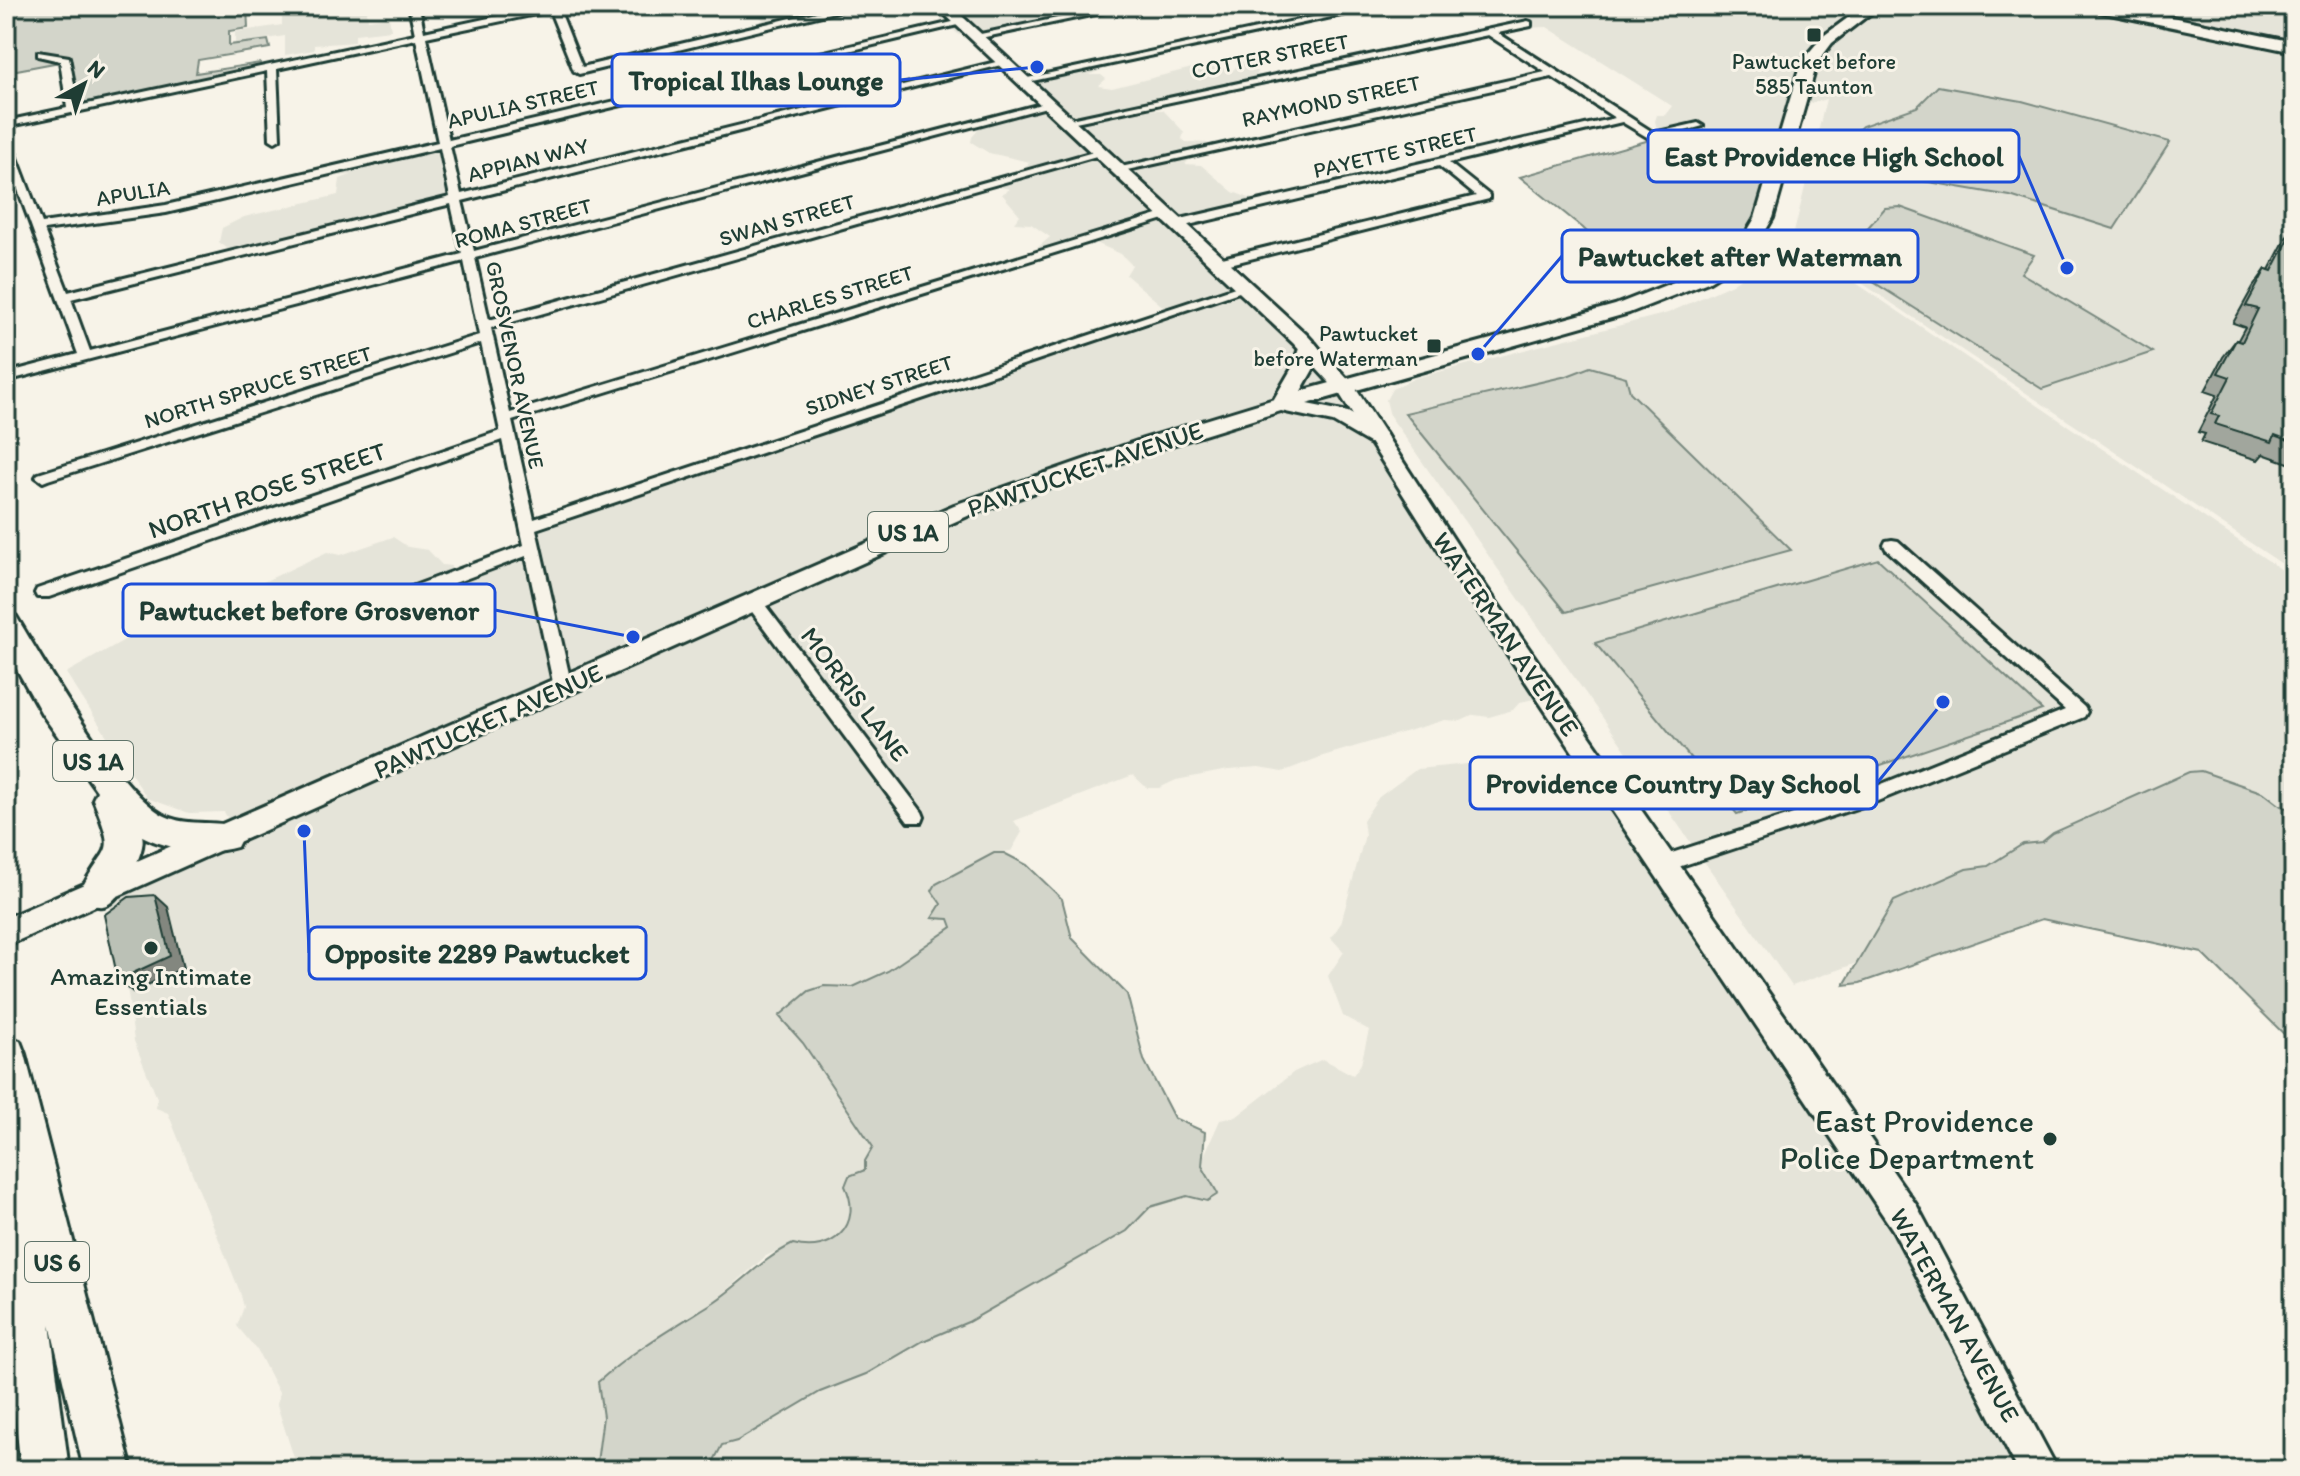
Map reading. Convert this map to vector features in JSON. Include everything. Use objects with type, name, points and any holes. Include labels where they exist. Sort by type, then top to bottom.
[{"type":"highway","points":[[2095,6],[2294,47]]},
{"type":"highway","name":"US 1A","points":[[6,623],[46,693],[134,816],[150,827],[180,836],[225,837]]},
{"type":"highway","points":[[97,766],[127,841],[121,860],[98,892]]},
{"type":"highway","name":"US 6","points":[[6,1054],[108,1470]]},
{"type":"highway","points":[[6,1137],[45,1470]]},
{"type":"main road","name":"PAWTUCKET AVENUE","points":[[6,932],[962,510],[1139,448],[1344,386],[1622,309],[1719,269],[1749,243],[1764,218],[1809,62],[1827,40],[1873,6]]},
{"type":"main road","name":"WATERMAN AVENUE","points":[[960,22],[1308,347],[1344,386],[1455,559],[1905,1218],[2039,1470]]},
{"type":"main road","points":[[1308,347],[1303,368],[1282,405],[1340,417],[1377,438]]},
{"type":"street","name":"GROSVENOR AVENUE","points":[[414,6],[563,687]]},
{"type":"street","points":[[6,124],[556,7],[579,71],[854,6]]},
{"type":"street","name":"APULIA STREET","points":[[234,193],[960,22],[1129,6]]},
{"type":"street","points":[[1023,80],[1378,6]]},
{"type":"street","name":"COTTER STREET","points":[[1058,113],[1528,24]]},
{"type":"street","points":[[1489,32],[1652,137],[1698,126]]},
{"type":"street","points":[[42,54],[65,59],[73,110]]},
{"type":"street","name":"APPIAN WAY","points":[[62,297],[1004,63]]},
{"type":"street","points":[[272,67],[275,139]]},
{"type":"street","name":"RAYMOND STREET","points":[[1109,161],[1552,74]]},
{"type":"street","name":"ROMA STREET","points":[[6,377],[469,258],[1058,113]]},
{"type":"street","name":"PAYETTE STREET","points":[[1172,220],[1622,119]]},
{"type":"street","points":[[6,142],[85,355]]},
{"type":"street","name":"SWAN STREET","points":[[485,332],[1109,161]]},
{"type":"street","points":[[1218,263],[1485,197],[1441,162]]},
{"type":"street","name":"APULIA","points":[[37,227],[154,211],[234,193]]},
{"type":"street","name":"CHARLES STREET","points":[[506,426],[1172,220]]},
{"type":"street","name":"SIDNEY STREET","points":[[528,526],[1245,288]]},
{"type":"street","name":"NORTH SPRUCE STREET","points":[[43,477],[485,332]]},
{"type":"street","name":"NORTH ROSE STREET","points":[[43,593],[506,426]]},
{"type":"street","points":[[1663,864],[1868,797],[2078,712],[1892,545]]},
{"type":"street","points":[[345,618],[533,548]]},
{"type":"street","name":"MORRIS LANE","points":[[753,601],[915,817]]},
{"type":"shaded area","points":[[6,6],[247,6],[248,28],[229,31],[229,45],[268,40],[270,48],[198,60],[196,73],[260,63],[263,69],[71,110],[65,61],[6,72]]},
{"type":"shaded area","points":[[282,6],[386,6],[367,11],[368,20],[389,17],[391,30],[355,34],[355,42],[314,45],[314,50],[285,55],[285,36],[235,44],[235,32],[282,25]]},
{"type":"shaded area","points":[[751,6],[865,6],[769,27]]},
{"type":"shaded area","points":[[927,6],[1021,6],[1036,20],[959,35]]},
{"type":"shaded area","points":[[1513,6],[2294,6],[2294,572],[1793,237],[1826,99],[1801,106],[1790,139],[1732,131],[1690,140],[1667,135],[1657,129],[1655,121],[1657,115],[1665,115],[1672,106],[1547,27],[1526,28],[1514,22],[1532,18]]},
{"type":"shaded area","points":[[1242,61],[1258,72],[1255,78],[1167,97],[1174,100],[1146,109],[1163,110],[1184,132],[1182,139],[1186,142],[1207,143],[1204,149],[1209,152],[1192,157],[1185,164],[1201,165],[1233,192],[1252,199],[1262,197],[1263,202],[1180,222],[1348,379],[1544,697],[1520,702],[1513,710],[1489,717],[1474,715],[1461,721],[1445,720],[1323,756],[1282,772],[1259,768],[1228,770],[1176,780],[1159,788],[1147,788],[1133,775],[1014,821],[1022,832],[1011,851],[993,853],[937,884],[942,904],[933,918],[949,919],[952,926],[888,971],[853,987],[824,986],[779,1016],[803,1043],[873,1147],[865,1161],[865,1170],[849,1176],[852,1218],[838,1239],[829,1245],[810,1249],[793,1244],[766,1256],[716,1300],[615,1367],[598,1382],[603,1417],[596,1470],[298,1470],[277,1405],[279,1393],[257,1350],[237,1326],[244,1307],[240,1292],[168,1113],[156,1108],[157,1098],[134,1041],[128,993],[116,971],[108,921],[112,888],[236,832],[224,812],[189,813],[147,798],[66,673],[165,617],[255,586],[327,552],[341,555],[393,537],[408,547],[428,550],[442,565],[451,566],[450,577],[527,549],[524,531],[1167,310],[1126,275],[1132,265],[1121,254],[1096,243],[1098,239],[1044,252],[1036,249],[1050,237],[1031,224],[1014,223],[1020,215],[1002,194],[1010,189],[1000,187],[974,193],[976,188],[1012,176],[1007,173],[1023,169],[1030,162],[989,153],[971,142],[972,137],[978,130],[977,123],[1045,105],[1021,81],[1104,63],[1113,66],[1088,75],[1101,75],[1106,79],[1098,86],[1112,88],[1196,67],[1217,66],[1232,71]]},
{"type":"shaded area","points":[[1938,86],[2022,101],[2170,142],[2114,229],[2010,196],[1906,178],[1853,162],[1840,148],[1862,126],[1917,107]]},
{"type":"shaded area","points":[[1732,131],[1790,139],[1757,236],[1687,285],[1611,256],[1583,228],[1520,177],[1667,135],[1690,140]]},
{"type":"shaded area","points":[[439,144],[450,198],[232,252],[219,242],[222,228],[244,217],[338,195],[340,179],[351,175],[313,178]]},
{"type":"shaded area","points":[[1900,207],[2034,255],[2021,273],[2153,352],[2042,389],[1845,264],[1866,242],[1864,232],[1885,208]]},
{"type":"shaded area","points":[[1784,247],[1807,250],[2294,578],[2294,834],[2245,826],[1792,986],[1390,416],[1386,400],[1392,389],[1415,378],[1668,313],[1732,284]]},
{"type":"shaded area","points":[[1590,367],[1626,377],[1630,392],[1791,550],[1566,612],[1405,413],[1567,376]]},
{"type":"shaded area","points":[[1878,559],[2042,710],[1737,814],[1595,643]]},
{"type":"shaded area","points":[[1498,761],[1538,762],[1564,772],[1594,762],[1771,1015],[2040,1470],[709,1470],[722,1445],[737,1441],[820,1392],[866,1374],[923,1341],[968,1322],[1127,1231],[1150,1207],[1187,1196],[1207,1201],[1218,1193],[1204,1171],[1203,1158],[1220,1120],[1236,1117],[1294,1072],[1323,1059],[1353,1075],[1361,1064],[1369,1030],[1343,1016],[1328,976],[1344,952],[1331,938],[1341,923],[1365,835],[1363,820],[1379,797],[1417,769]]},
{"type":"shaded area","points":[[2201,771],[2264,793],[2281,806],[2294,810],[2294,1044],[2202,953],[2042,919],[1860,983],[1844,985],[1894,901],[1966,869],[1988,866],[2023,844],[2042,842],[2053,833],[2189,772]]},
{"type":"shaded area","points":[[994,853],[1004,853],[1027,865],[1062,899],[1072,938],[1127,994],[1144,1060],[1174,1118],[1205,1132],[1202,1166],[1218,1194],[1207,1201],[1187,1196],[1150,1207],[1127,1231],[968,1322],[923,1341],[866,1374],[820,1392],[737,1441],[722,1445],[709,1470],[596,1470],[603,1417],[598,1382],[639,1350],[714,1302],[782,1250],[793,1244],[820,1245],[832,1241],[847,1224],[850,1200],[845,1186],[849,1176],[865,1170],[865,1161],[873,1147],[803,1043],[779,1016],[809,991],[824,986],[853,987],[888,971],[952,927],[949,919],[932,918],[941,904],[932,891],[936,884]]},
{"type":"building","points":[[2294,229],[2294,442],[2275,435],[2272,442],[2215,424],[2219,416],[2211,414],[2230,377],[2218,373],[2236,340],[2242,342],[2258,309],[2246,306],[2266,269],[2272,271]]},
{"type":"building","points":[[155,895],[170,956],[118,980],[104,915],[129,897]]},
{"type":"place","name":"Pawtucket before 585 Taunton","points":[[1814,35]]},
{"type":"place","name":"Tropical Ilhas Lounge","points":[[1037,67]]},
{"type":"place","name":"East Providence High School","points":[[2067,268]]},
{"type":"place","name":"Pawtucket before Waterman","points":[[1434,346]]},
{"type":"place","name":"Pawtucket after Waterman","points":[[1478,354]]},
{"type":"place","name":"Pawtucket before Grosvenor","points":[[633,637]]},
{"type":"place","name":"Providence Country Day School","points":[[1943,702]]},
{"type":"place","name":"Opposite 2289 Pawtucket","points":[[304,831]]},
{"type":"place","name":"Amazing Intimate Essentials","points":[[151,948]]},
{"type":"place","name":"East Providence Police Department","points":[[2050,1139]]}]
